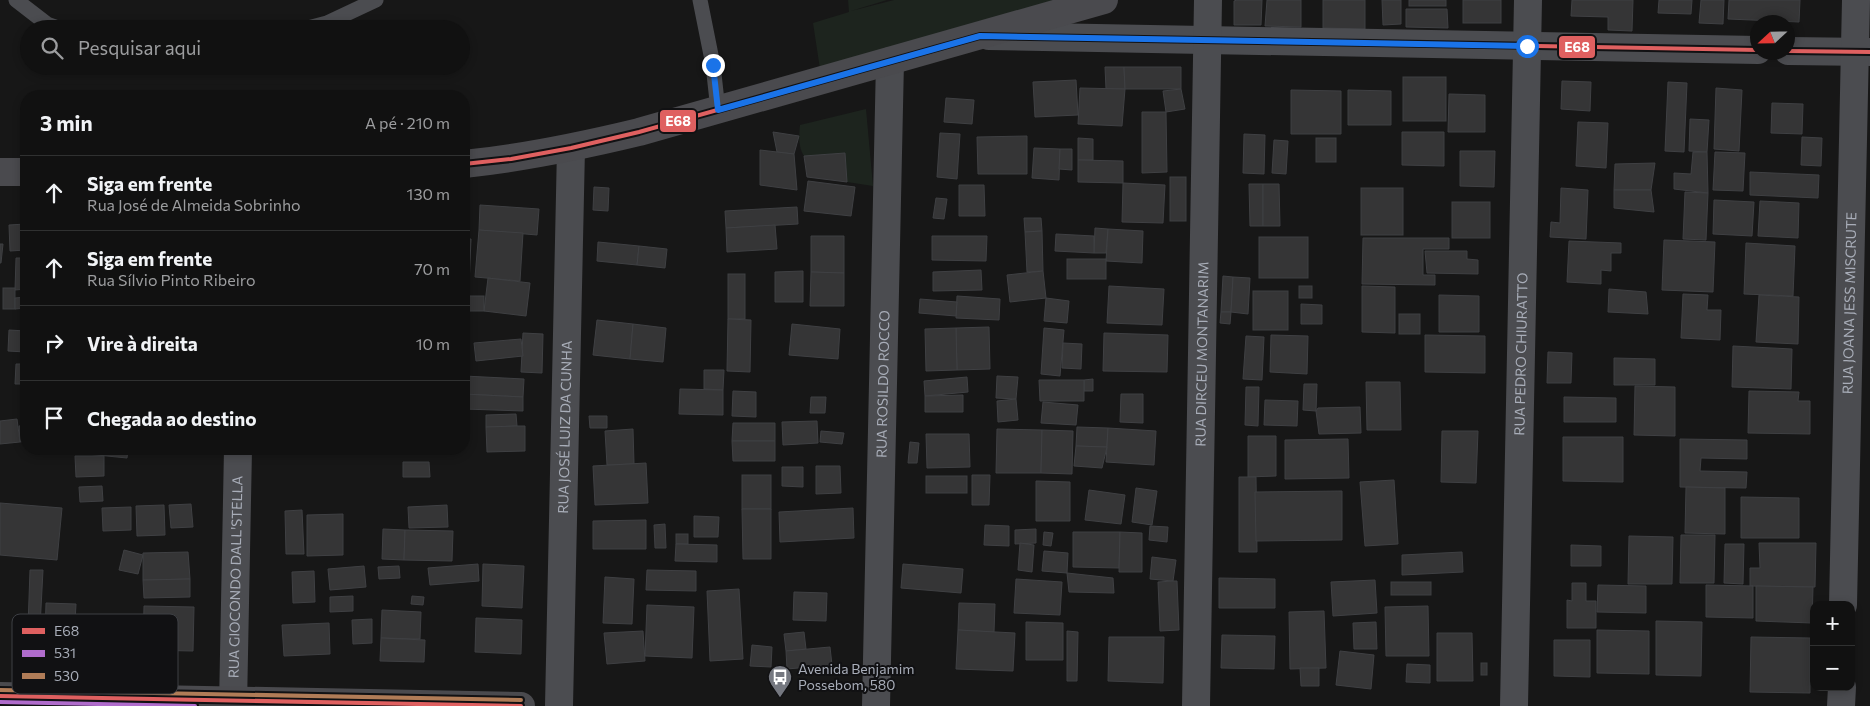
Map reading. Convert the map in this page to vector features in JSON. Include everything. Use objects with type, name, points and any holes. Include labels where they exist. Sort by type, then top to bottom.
[{"type":"street","points":[[470,163],[511,159],[571,148],[718,110],[1104,0]]},
{"type":"street","name":"RUA DIRCEU MONTANARIM","points":[[1196,706],[1208,0]]},
{"type":"street","name":"RUA PEDRO CHIURATTO","points":[[1514,706],[1528,0]]},
{"type":"street","name":"RUA JOANA JESS MISCRUTE","points":[[1843,601],[1862,52],[1856,0]]},
{"type":"street","points":[[980,36],[1750,50]]},
{"type":"street","points":[[1795,51],[1862,52]]},
{"type":"street","name":"RUA ROSILDO ROCCO","points":[[876,706],[890,61]]},
{"type":"street","name":"RUA JOSÉ LUIZ DA CUNHA","points":[[559,706],[571,148]]},
{"type":"street","points":[[0,172],[20,172]]},
{"type":"street","name":"RUA GIOCONDO DALL'STELLA","points":[[233,703],[238,455]]},
{"type":"street","points":[[1841,706],[1842,691]]},
{"type":"street","points":[[0,696],[233,703],[521,706]]},
{"type":"lane","points":[[16,0],[42,20]]},
{"type":"lane","points":[[333,20],[376,0]]},
{"type":"lane","points":[[700,0],[713,65],[718,110]]},
{"type":"shaded area","points":[[848,0],[887,0],[851,11],[894,0],[1062,0],[820,69],[813,23],[849,12]]},
{"type":"shaded area","points":[[866,109],[873,186],[847,182],[845,153],[804,156],[800,145],[800,125]]},
{"type":"building","points":[[1262,0],[1261,25],[1234,25],[1234,1]]},
{"type":"building","points":[[1267,0],[1301,0],[1301,27],[1265,26]]},
{"type":"building","points":[[1323,0],[1365,0],[1365,29],[1323,28]]},
{"type":"building","points":[[1382,0],[1401,0],[1401,24],[1383,25]]},
{"type":"building","points":[[1409,0],[1446,0],[1446,6],[1409,6]]},
{"type":"building","points":[[1463,0],[1501,0],[1501,23],[1463,23]]},
{"type":"building","points":[[1572,0],[1633,0],[1632,31],[1608,30],[1608,17],[1571,16]]},
{"type":"building","points":[[1659,0],[1692,0],[1691,14],[1658,13]]},
{"type":"building","points":[[1701,0],[1724,0],[1723,24],[1699,23]]},
{"type":"building","points":[[1729,0],[1800,0],[1799,22],[1795,22],[1795,15],[1750,15],[1750,20],[1728,19]]},
{"type":"building","points":[[1406,9],[1447,9],[1448,28],[1406,27]]},
{"type":"building","points":[[1105,67],[1124,67],[1125,89],[1106,89]]},
{"type":"building","points":[[1124,67],[1181,67],[1181,89],[1125,89]]},
{"type":"building","points":[[1403,77],[1446,77],[1446,121],[1403,121]]},
{"type":"building","points":[[1076,80],[1078,115],[1035,117],[1033,82]]},
{"type":"building","points":[[1562,81],[1591,82],[1590,111],[1561,109]]},
{"type":"building","points":[[1668,82],[1687,83],[1684,152],[1665,151]]},
{"type":"building","points":[[1080,88],[1125,89],[1122,126],[1078,124]]},
{"type":"building","points":[[1716,88],[1742,90],[1739,151],[1714,149]]},
{"type":"building","points":[[1181,89],[1185,109],[1166,112],[1163,91]]},
{"type":"building","points":[[1291,90],[1341,91],[1341,134],[1291,134]]},
{"type":"building","points":[[1348,90],[1391,91],[1391,125],[1348,125]]},
{"type":"building","points":[[1449,94],[1485,95],[1485,132],[1448,132]]},
{"type":"building","points":[[946,98],[974,100],[972,124],[944,122]]},
{"type":"building","points":[[1772,103],[1803,104],[1802,134],[1771,133]]},
{"type":"building","points":[[1142,112],[1166,112],[1167,172],[1142,173]]},
{"type":"building","points":[[1690,119],[1709,120],[1707,152],[1689,151]]},
{"type":"building","points":[[1578,122],[1608,123],[1606,168],[1576,166]]},
{"type":"building","points":[[773,132],[799,136],[794,154],[777,152]]},
{"type":"building","points":[[1402,132],[1444,132],[1444,166],[1402,165]]},
{"type":"building","points":[[940,133],[960,134],[957,179],[937,177]]},
{"type":"building","points":[[1244,134],[1265,135],[1264,174],[1243,173]]},
{"type":"building","points":[[1027,136],[1027,174],[978,174],[977,137]]},
{"type":"building","points":[[1802,137],[1822,138],[1821,166],[1801,165]]},
{"type":"building","points":[[1078,138],[1093,139],[1093,160],[1078,160]]},
{"type":"building","points":[[1316,138],[1336,138],[1336,162],[1316,162]]},
{"type":"building","points":[[1274,140],[1288,141],[1286,174],[1272,173]]},
{"type":"building","points":[[1034,148],[1060,149],[1059,180],[1032,178]]},
{"type":"building","points":[[1060,149],[1072,149],[1072,170],[1059,169]]},
{"type":"building","points":[[760,150],[794,154],[797,190],[760,185]]},
{"type":"building","points":[[1460,151],[1495,151],[1494,187],[1460,186]]},
{"type":"building","points":[[1693,152],[1707,152],[1708,193],[1674,189],[1674,173],[1691,174]]},
{"type":"building","points":[[1715,152],[1745,153],[1743,191],[1713,190]]},
{"type":"building","points":[[845,153],[847,182],[807,177],[804,156]]},
{"type":"building","points":[[1078,160],[1123,161],[1123,183],[1078,182]]},
{"type":"building","points":[[1655,163],[1651,190],[1614,190],[1615,164]]},
{"type":"building","points":[[1750,172],[1819,175],[1818,198],[1750,195]]},
{"type":"building","points":[[1170,177],[1186,177],[1186,221],[1170,221]]},
{"type":"building","points":[[808,181],[855,187],[851,216],[804,211]]},
{"type":"building","points":[[1123,183],[1165,185],[1163,223],[1122,222]]},
{"type":"building","points":[[1249,184],[1263,184],[1263,226],[1250,226]]},
{"type":"building","points":[[1263,184],[1279,184],[1280,226],[1263,226]]},
{"type":"building","points":[[959,185],[984,185],[985,216],[959,216]]},
{"type":"building","points":[[594,187],[609,188],[608,211],[593,210]]},
{"type":"building","points":[[1361,188],[1403,188],[1403,235],[1361,235]]},
{"type":"building","points":[[1561,188],[1588,190],[1586,239],[1550,237],[1551,222],[1560,223]]},
{"type":"building","points":[[1614,190],[1651,190],[1654,212],[1614,208]]},
{"type":"building","points":[[1685,192],[1708,193],[1706,240],[1683,239]]},
{"type":"building","points":[[936,198],[947,199],[944,219],[933,218]]},
{"type":"building","points":[[1714,200],[1754,202],[1752,236],[1713,234]]},
{"type":"building","points":[[1760,201],[1799,203],[1798,238],[1758,236]]},
{"type":"building","points":[[1452,202],[1490,202],[1490,238],[1452,238]]},
{"type":"building","points":[[480,205],[539,209],[537,235],[479,230]]},
{"type":"building","points":[[797,207],[798,224],[726,228],[725,211]]},
{"type":"building","points":[[1024,218],[1041,218],[1042,231],[1025,232]]},
{"type":"building","points":[[20,224],[20,250],[10,251],[9,225]]},
{"type":"building","points":[[775,225],[777,249],[727,252],[726,228]]},
{"type":"building","points":[[1095,228],[1108,229],[1106,253],[1094,253]]},
{"type":"building","points":[[1108,229],[1143,231],[1142,263],[1106,261]]},
{"type":"building","points":[[479,230],[523,233],[520,281],[475,277]]},
{"type":"building","points":[[1042,231],[1043,271],[1027,272],[1025,232]]},
{"type":"building","points":[[1056,234],[1094,236],[1094,253],[1055,251]]},
{"type":"building","points":[[811,236],[844,236],[844,273],[811,272]]},
{"type":"building","points":[[932,236],[987,236],[986,261],[932,260]]},
{"type":"building","points":[[1259,237],[1308,237],[1308,278],[1259,278]]},
{"type":"building","points":[[1363,238],[1449,238],[1449,249],[1423,249],[1423,275],[1435,275],[1435,285],[1362,284]]},
{"type":"building","points":[[1664,240],[1715,242],[1713,292],[1662,290]]},
{"type":"building","points":[[1569,241],[1621,243],[1621,253],[1611,253],[1611,271],[1601,270],[1601,284],[1567,282]]},
{"type":"building","points":[[598,242],[639,246],[637,265],[597,261]]},
{"type":"building","points":[[1746,243],[1795,246],[1793,296],[1744,294]]},
{"type":"building","points":[[0,244],[3,244],[1,263],[0,263]]},
{"type":"building","points":[[639,246],[667,249],[665,268],[637,265]]},
{"type":"building","points":[[1425,251],[1467,251],[1467,259],[1478,260],[1478,274],[1427,273]]},
{"type":"building","points":[[16,258],[20,258],[20,290],[15,290]]},
{"type":"building","points":[[1067,259],[1106,259],[1106,279],[1067,279]]},
{"type":"building","points":[[981,270],[982,290],[933,291],[933,272]]},
{"type":"building","points":[[803,271],[803,302],[775,302],[775,272]]},
{"type":"building","points":[[1043,271],[1046,298],[1010,302],[1007,275]]},
{"type":"building","points":[[811,272],[844,273],[844,306],[810,306]]},
{"type":"building","points":[[728,274],[745,274],[745,319],[728,319]]},
{"type":"building","points":[[1223,276],[1233,277],[1231,312],[1221,312]]},
{"type":"building","points":[[1233,277],[1250,278],[1248,314],[1231,312]]},
{"type":"building","points":[[488,278],[530,283],[526,316],[484,311]]},
{"type":"building","points":[[1109,286],[1164,289],[1162,325],[1107,323]]},
{"type":"building","points":[[1299,286],[1312,286],[1312,298],[1299,298]]},
{"type":"building","points":[[1362,286],[1395,287],[1395,333],[1362,332]]},
{"type":"building","points":[[3,288],[15,288],[15,309],[3,309]]},
{"type":"building","points":[[1609,289],[1646,292],[1648,314],[1608,312]]},
{"type":"building","points":[[1253,291],[1288,291],[1288,330],[1253,330]]},
{"type":"building","points":[[1683,294],[1708,295],[1707,310],[1721,310],[1720,340],[1681,338]]},
{"type":"building","points":[[1439,295],[1479,296],[1479,332],[1439,332]]},
{"type":"building","points":[[1759,295],[1799,297],[1798,344],[1756,342]]},
{"type":"building","points":[[470,296],[484,296],[484,311],[470,311]]},
{"type":"building","points":[[957,296],[1000,299],[999,320],[956,318]]},
{"type":"building","points":[[15,298],[20,298],[20,309],[15,309]]},
{"type":"building","points":[[1046,298],[1069,301],[1067,323],[1044,321]]},
{"type":"building","points":[[920,299],[957,302],[956,316],[919,313]]},
{"type":"building","points":[[1301,304],[1322,305],[1322,324],[1301,324]]},
{"type":"building","points":[[1221,312],[1231,312],[1230,324],[1220,323]]},
{"type":"building","points":[[1399,314],[1420,314],[1420,334],[1399,334]]},
{"type":"building","points":[[728,319],[751,320],[750,372],[727,371]]},
{"type":"building","points":[[597,320],[633,324],[630,359],[593,355]]},
{"type":"building","points":[[633,324],[666,328],[663,362],[630,359]]},
{"type":"building","points":[[792,324],[840,329],[838,359],[789,355]]},
{"type":"building","points":[[989,327],[990,369],[957,370],[956,328]]},
{"type":"building","points":[[956,328],[957,370],[926,371],[925,329]]},
{"type":"building","points":[[1044,328],[1064,330],[1060,376],[1041,374]]},
{"type":"building","points":[[9,330],[20,331],[20,352],[8,351]]},
{"type":"building","points":[[523,333],[543,334],[542,373],[521,372]]},
{"type":"building","points":[[1104,333],[1168,335],[1167,372],[1103,371]]},
{"type":"building","points":[[1271,335],[1308,336],[1307,374],[1270,372]]},
{"type":"building","points":[[1425,335],[1485,336],[1485,373],[1425,372]]},
{"type":"building","points":[[1246,336],[1264,337],[1262,380],[1243,379]]},
{"type":"building","points":[[521,339],[523,356],[476,361],[474,343]]},
{"type":"building","points":[[1063,343],[1082,344],[1081,369],[1062,368]]},
{"type":"building","points":[[1733,346],[1792,349],[1791,389],[1732,387]]},
{"type":"building","points":[[1548,352],[1572,353],[1571,383],[1547,383]]},
{"type":"building","points":[[1614,358],[1655,359],[1655,385],[1614,385]]},
{"type":"building","points":[[16,364],[20,364],[20,384],[15,384]]},
{"type":"building","points":[[704,370],[724,370],[723,390],[704,389]]},
{"type":"building","points":[[470,376],[524,379],[523,397],[470,394]]},
{"type":"building","points":[[997,376],[1018,377],[1016,399],[996,398]]},
{"type":"building","points":[[967,377],[968,392],[925,396],[924,381]]},
{"type":"building","points":[[1093,379],[1093,391],[1084,391],[1084,380]]},
{"type":"building","points":[[1039,380],[1084,380],[1084,401],[1040,401]]},
{"type":"building","points":[[1366,382],[1400,382],[1401,430],[1367,430]]},
{"type":"building","points":[[1304,384],[1317,384],[1316,411],[1303,410]]},
{"type":"building","points":[[1635,386],[1675,387],[1675,436],[1634,435]]},
{"type":"building","points":[[1246,387],[1259,387],[1258,426],[1245,425]]},
{"type":"building","points":[[680,389],[723,390],[723,415],[679,414]]},
{"type":"building","points":[[733,391],[756,392],[756,417],[732,416]]},
{"type":"building","points":[[1749,391],[1799,392],[1798,401],[1810,401],[1810,434],[1748,433]]},
{"type":"building","points":[[470,394],[523,397],[523,411],[470,409]]},
{"type":"building","points":[[1121,394],[1143,394],[1143,423],[1120,422]]},
{"type":"building","points":[[963,395],[963,412],[925,412],[925,396]]},
{"type":"building","points":[[811,397],[826,397],[825,413],[810,413]]},
{"type":"building","points":[[1564,397],[1616,398],[1616,422],[1564,422]]},
{"type":"building","points":[[1016,399],[1018,420],[998,422],[997,401]]},
{"type":"building","points":[[1265,400],[1298,401],[1297,426],[1264,425]]},
{"type":"building","points":[[1043,402],[1078,405],[1076,425],[1041,423]]},
{"type":"building","points":[[1360,407],[1361,433],[1319,434],[1316,411],[1318,408]]},
{"type":"building","points":[[516,414],[517,426],[486,427],[486,415]]},
{"type":"building","points":[[589,416],[607,416],[607,428],[590,428]]},
{"type":"building","points":[[17,419],[20,442],[0,444],[0,421]]},
{"type":"building","points":[[817,421],[818,443],[783,445],[782,422]]},
{"type":"building","points":[[733,423],[775,423],[775,441],[732,441]]},
{"type":"building","points":[[525,426],[525,451],[487,452],[486,427]]},
{"type":"building","points":[[1077,427],[1108,428],[1107,447],[1076,446]]},
{"type":"building","points":[[1108,428],[1156,431],[1154,465],[1106,462]]},
{"type":"building","points":[[633,429],[634,464],[607,465],[605,431]]},
{"type":"building","points":[[997,429],[1042,430],[1041,473],[996,473]]},
{"type":"building","points":[[1042,430],[1073,431],[1072,474],[1041,473]]},
{"type":"building","points":[[821,431],[844,433],[842,444],[820,442]]},
{"type":"building","points":[[1442,431],[1478,431],[1476,483],[1441,482]]},
{"type":"building","points":[[926,434],[969,434],[970,467],[927,468]]},
{"type":"building","points":[[1248,436],[1276,436],[1276,476],[1248,477]]},
{"type":"building","points":[[1563,437],[1623,437],[1623,482],[1563,481]]},
{"type":"building","points":[[1348,439],[1349,478],[1285,479],[1285,440]]},
{"type":"building","points":[[1680,439],[1747,440],[1747,459],[1701,458],[1700,471],[1747,472],[1746,488],[1680,487]]},
{"type":"building","points":[[732,441],[775,441],[775,461],[733,461]]},
{"type":"building","points":[[910,442],[919,443],[917,463],[908,463]]},
{"type":"building","points":[[1076,446],[1107,447],[1102,468],[1074,466]]},
{"type":"building","points":[[97,455],[127,455],[127,458]]},
{"type":"building","points":[[75,456],[104,456],[104,476],[76,477]]},
{"type":"building","points":[[403,462],[429,462],[430,477],[403,477]]},
{"type":"building","points":[[646,463],[648,503],[595,505],[593,466]]},
{"type":"building","points":[[816,466],[840,466],[841,493],[816,494]]},
{"type":"building","points":[[782,467],[803,467],[803,487],[782,486]]},
{"type":"building","points":[[742,475],[771,475],[771,509],[742,509]]},
{"type":"building","points":[[972,475],[990,475],[989,505],[972,505]]},
{"type":"building","points":[[926,476],[967,476],[967,493],[926,493]]},
{"type":"building","points":[[1239,477],[1256,477],[1257,552],[1239,552]]},
{"type":"building","points":[[1394,480],[1398,544],[1365,546],[1360,482]]},
{"type":"building","points":[[1036,481],[1070,482],[1070,521],[1036,521]]},
{"type":"building","points":[[102,486],[103,501],[80,502],[79,487]]},
{"type":"building","points":[[1686,487],[1725,488],[1725,534],[1685,533]]},
{"type":"building","points":[[1136,488],[1157,491],[1152,525],[1132,522]]},
{"type":"building","points":[[1089,490],[1125,495],[1121,524],[1085,520]]},
{"type":"building","points":[[1342,491],[1342,540],[1256,541],[1255,492]]},
{"type":"building","points":[[1741,497],[1799,498],[1799,538],[1741,538]]},
{"type":"building","points":[[0,503],[62,508],[57,560],[0,555]]},
{"type":"building","points":[[191,504],[193,527],[171,528],[169,505]]},
{"type":"building","points":[[164,505],[165,535],[137,536],[136,506]]},
{"type":"building","points":[[447,505],[448,527],[409,528],[408,507]]},
{"type":"building","points":[[131,507],[131,530],[103,531],[102,508]]},
{"type":"building","points":[[853,508],[854,538],[780,542],[779,512]]},
{"type":"building","points":[[742,509],[771,509],[771,559],[743,559]]},
{"type":"building","points":[[302,510],[304,554],[286,554],[285,511]]},
{"type":"building","points":[[343,514],[343,555],[307,556],[307,515]]},
{"type":"building","points":[[694,516],[719,517],[718,537],[694,537]]},
{"type":"building","points":[[646,520],[646,549],[593,549],[593,521]]},
{"type":"building","points":[[665,524],[666,548],[655,548],[654,525]]},
{"type":"building","points":[[985,525],[1009,526],[1009,546],[984,545]]},
{"type":"building","points":[[1150,526],[1168,527],[1167,542],[1149,540]]},
{"type":"building","points":[[383,529],[405,530],[404,560],[382,559]]},
{"type":"building","points":[[1036,529],[1036,543],[1015,544],[1015,530]]},
{"type":"building","points":[[405,530],[453,531],[452,561],[404,560]]},
{"type":"building","points":[[1044,532],[1053,533],[1051,546],[1043,545]]},
{"type":"building","points":[[1073,532],[1120,532],[1119,568],[1073,567]]},
{"type":"building","points":[[1120,532],[1142,533],[1142,572],[1119,572]]},
{"type":"building","points":[[676,534],[688,534],[688,544],[676,544]]},
{"type":"building","points":[[1681,535],[1715,535],[1714,583],[1680,583]]},
{"type":"building","points":[[1629,536],[1673,537],[1672,584],[1628,584]]},
{"type":"building","points":[[1020,543],[1034,545],[1032,572],[1018,570]]},
{"type":"building","points":[[1759,543],[1816,543],[1815,587],[1750,586],[1750,568],[1760,568]]},
{"type":"building","points":[[676,544],[717,545],[717,562],[675,561]]},
{"type":"building","points":[[1725,544],[1744,544],[1743,584],[1724,583]]},
{"type":"building","points":[[1571,545],[1601,546],[1601,566],[1571,566]]},
{"type":"building","points":[[124,550],[143,555],[138,574],[119,570]]},
{"type":"building","points":[[1044,551],[1068,553],[1067,573],[1042,571]]},
{"type":"building","points":[[188,552],[190,579],[143,580],[143,553]]},
{"type":"building","points":[[1462,552],[1463,572],[1402,575],[1402,555]]},
{"type":"building","points":[[1152,557],[1176,560],[1173,581],[1150,579]]},
{"type":"building","points":[[478,564],[479,581],[430,585],[428,568]]},
{"type":"building","points":[[483,564],[524,566],[522,608],[482,606]]},
{"type":"building","points":[[903,564],[963,569],[961,593],[901,588]]},
{"type":"building","points":[[364,566],[366,587],[330,590],[328,569]]},
{"type":"building","points":[[399,566],[400,578],[379,579],[378,567]]},
{"type":"building","points":[[30,570],[43,570],[41,614],[28,614]]},
{"type":"building","points":[[647,570],[696,571],[696,591],[646,590]]},
{"type":"building","points":[[314,571],[315,602],[293,603],[292,572]]},
{"type":"building","points":[[1067,573],[1113,578],[1114,593],[1069,592]]},
{"type":"building","points":[[605,577],[634,579],[632,624],[603,623]]},
{"type":"building","points":[[1219,578],[1275,579],[1275,608],[1219,608]]},
{"type":"building","points":[[190,579],[190,597],[144,598],[143,580]]},
{"type":"building","points":[[1016,579],[1062,582],[1060,615],[1014,613]]},
{"type":"building","points":[[1375,580],[1377,613],[1333,616],[1331,582]]},
{"type":"building","points":[[1177,581],[1179,630],[1160,631],[1158,582]]},
{"type":"building","points":[[1391,582],[1431,582],[1431,595],[1391,595]]},
{"type":"building","points":[[1572,583],[1586,583],[1586,601],[1596,601],[1596,628],[1567,628],[1567,600],[1572,601]]},
{"type":"building","points":[[1598,585],[1646,586],[1646,613],[1597,612]]},
{"type":"building","points":[[1706,585],[1753,586],[1753,618],[1706,617]]},
{"type":"building","points":[[1756,586],[1813,587],[1813,601],[1810,601],[1810,623],[1756,621]]},
{"type":"building","points":[[739,589],[743,659],[710,661],[707,591]]},
{"type":"building","points":[[794,592],[827,593],[826,621],[793,620]]},
{"type":"building","points":[[353,596],[353,611],[330,612],[330,597]]},
{"type":"building","points":[[412,596],[424,597],[423,605],[411,604]]},
{"type":"building","points":[[46,603],[76,604],[75,614],[46,614]]},
{"type":"building","points":[[959,603],[995,604],[994,632],[958,630]]},
{"type":"building","points":[[647,605],[694,607],[692,658],[645,656]]},
{"type":"building","points":[[144,606],[194,607],[193,651],[178,651],[178,614],[144,614]]},
{"type":"building","points":[[1428,606],[1429,656],[1386,656],[1385,607]]},
{"type":"building","points":[[382,610],[421,612],[420,639],[381,638]]},
{"type":"building","points":[[1324,611],[1326,668],[1290,669],[1289,612]]},
{"type":"building","points":[[476,618],[522,620],[521,654],[475,652]]},
{"type":"building","points":[[372,619],[372,643],[353,644],[352,620]]},
{"type":"building","points":[[1656,621],[1702,622],[1701,676],[1656,675]]},
{"type":"building","points":[[1026,622],[1063,623],[1063,660],[1026,660]]},
{"type":"building","points":[[1376,622],[1377,649],[1354,649],[1353,623]]},
{"type":"building","points":[[329,623],[330,654],[284,656],[282,625]]},
{"type":"building","points":[[958,630],[1015,633],[1013,671],[956,669]]},
{"type":"building","points":[[1597,630],[1649,631],[1649,674],[1597,673]]},
{"type":"building","points":[[643,631],[645,661],[607,664],[604,633]]},
{"type":"building","points":[[1067,631],[1078,632],[1077,681],[1067,681]]},
{"type":"building","points":[[804,632],[806,649],[786,651],[784,634]]},
{"type":"building","points":[[1437,633],[1472,633],[1473,681],[1437,681]]},
{"type":"building","points":[[1222,635],[1275,636],[1274,669],[1221,668]]},
{"type":"building","points":[[1109,637],[1164,637],[1163,683],[1108,681]]},
{"type":"building","points":[[1751,637],[1810,638],[1810,693],[1750,692]]},
{"type":"building","points":[[381,638],[425,640],[424,662],[380,661]]},
{"type":"building","points":[[1554,640],[1590,640],[1590,677],[1554,676]]},
{"type":"building","points":[[752,645],[772,647],[771,667],[750,666]]},
{"type":"building","points":[[830,647],[832,665],[787,669],[786,651]]},
{"type":"building","points":[[1340,651],[1374,655],[1371,689],[1336,685]]},
{"type":"building","points":[[1481,663],[1487,663],[1487,675],[1481,675]]},
{"type":"building","points":[[1407,664],[1430,665],[1430,683],[1406,682]]},
{"type":"building","points":[[1300,668],[1319,668],[1319,686],[1301,686]]},
{"type":"transit line","name":"E68","points":[[470,163],[511,159],[571,148],[639,132],[980,36],[1750,50]]},
{"type":"transit line","name":"E68","points":[[1795,51],[1870,52]]},
{"type":"transit line","name":"530","points":[[0,690],[12,690]]},
{"type":"transit line","name":"530","points":[[178,693],[521,700]]},
{"type":"transit line","name":"E68","points":[[0,696],[521,706]]},
{"type":"transit line","name":"531","points":[[0,702],[195,706]]},
{"type":"place","name":"Avenida Benjamim Possebom, 580","points":[[780,698]]},
{"type":"route","points":[[713,65],[718,110],[980,36],[1527,46]]}]
